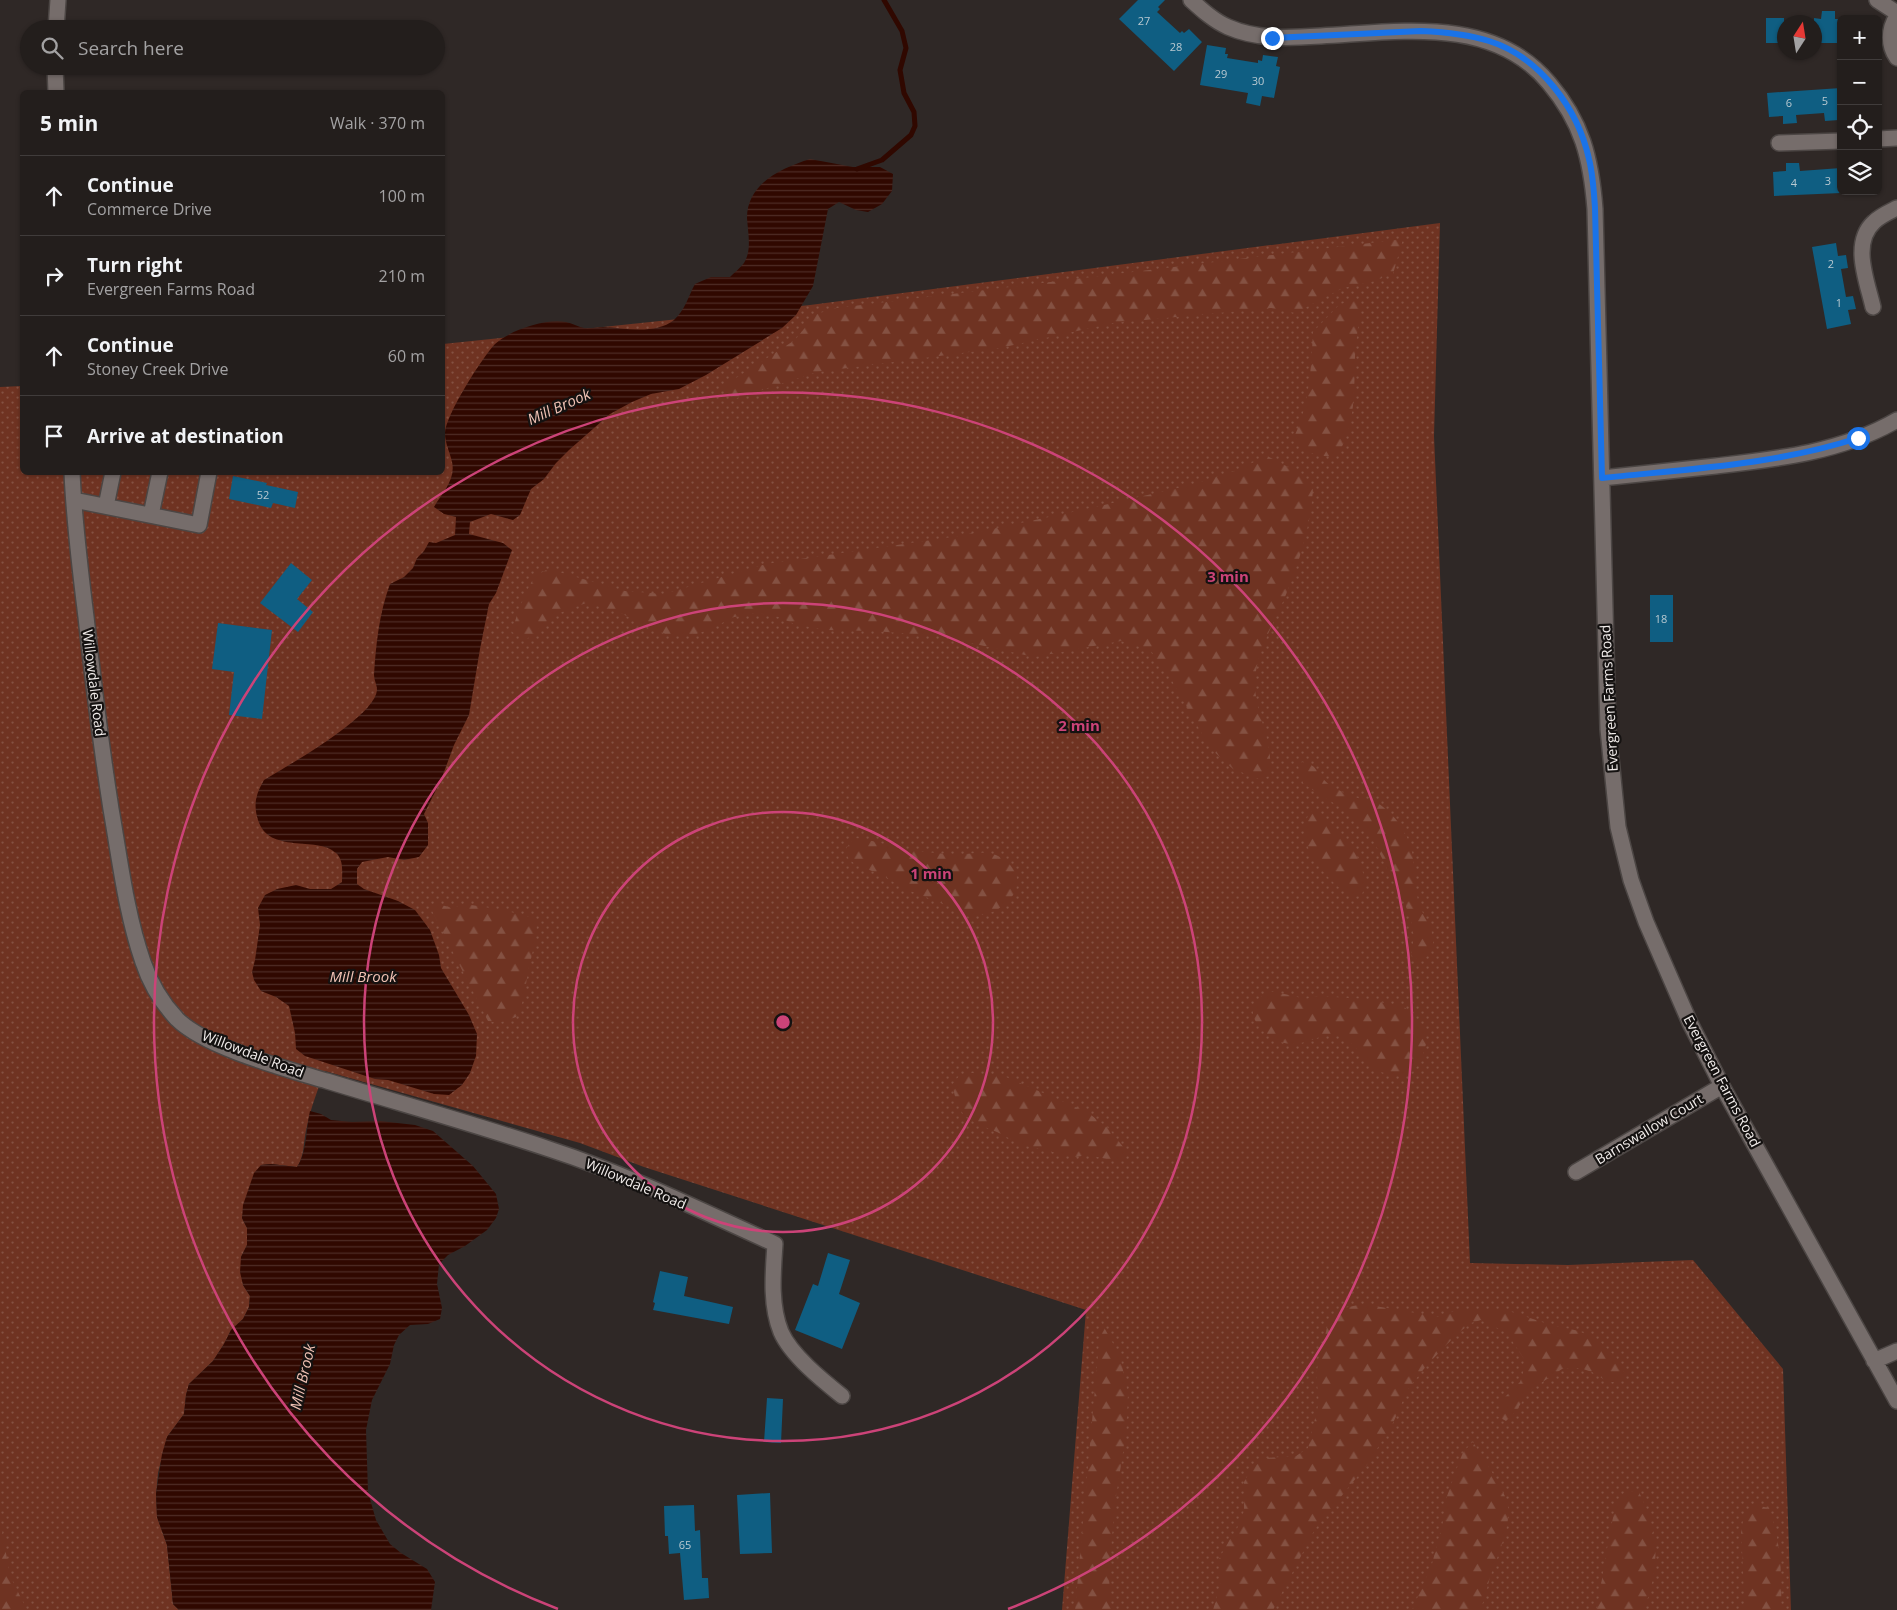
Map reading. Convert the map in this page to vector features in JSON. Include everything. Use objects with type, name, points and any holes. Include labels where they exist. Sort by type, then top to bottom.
[{"type":"street","points":[[57,20],[58,0]]},
{"type":"street","name":"Evergreen Farms Road","points":[[1191,0],[1226,27],[1272,38],[1421,31],[1476,37],[1520,56],[1546,78],[1576,122],[1584,140],[1593,178],[1608,729],[1618,827],[1631,880],[1646,922],[1690,1023],[1722,1086],[1897,1401]]},
{"type":"street","points":[[1877,0],[1897,13]]},
{"type":"street","points":[[1897,16],[1890,32],[1890,43],[1897,58]]},
{"type":"street","points":[[55,75],[56,90]]},
{"type":"street","points":[[1882,139],[1897,138]]},
{"type":"street","points":[[1779,143],[1837,140]]},
{"type":"street","points":[[1873,307],[1863,262],[1864,238],[1875,220],[1897,208]]},
{"type":"street","points":[[1602,478],[1780,459],[1827,448],[1858,438],[1896,422]]},
{"type":"street","name":"Willowdale Road","points":[[72,475],[81,580],[93,681],[107,781],[130,912],[143,962],[150,978],[161,998],[179,1021],[190,1030],[211,1040],[270,1064],[554,1150],[659,1192],[775,1244],[775,1312],[782,1333],[795,1352],[817,1376],[842,1396]]},
{"type":"street","points":[[106,506],[112,475]]},
{"type":"street","points":[[151,515],[159,475]]},
{"type":"street","points":[[74,500],[199,525],[208,475]]},
{"type":"street","name":"Barnswallow Court","points":[[1576,1172],[1722,1086]]},
{"type":"street","points":[[1874,1361],[1897,1351]]},
{"type":"green space","points":[[1440,223],[1434,436],[1470,1263],[1568,1265],[1693,1260],[1783,1369],[1791,1610],[1062,1610],[1086,1310],[644,1167],[580,1143],[325,1071],[311,1112],[300,1162],[297,1167],[271,1164],[261,1165],[242,1218],[247,1228],[247,1245],[241,1257],[243,1285],[250,1296],[249,1307],[243,1319],[231,1330],[213,1361],[189,1384],[184,1414],[167,1437],[158,1473],[156,1494],[157,1517],[167,1545],[173,1604],[179,1610],[0,1610],[0,387],[20,386],[20,475],[445,475],[445,344],[810,305]]},
{"type":"green space","points":[[1403,239],[1393,274],[1371,282],[1343,288],[1295,313],[1271,308],[1113,323],[1000,348],[817,372],[734,399],[726,393],[725,385],[795,340],[816,314],[837,308]]},
{"type":"green space","points":[[1351,300],[1359,300],[1361,306],[1355,350],[1354,395],[1351,421],[1348,433],[1337,455],[1318,455],[1308,452],[1300,446],[1295,435],[1307,397],[1313,332],[1339,305]]},
{"type":"green space","points":[[1267,456],[1294,470],[1313,486],[1310,516],[1298,562],[1288,591],[1265,641],[1256,669],[1255,692],[1267,739],[1270,763],[1269,776],[1259,779],[1233,769],[1210,748],[1166,670],[1150,650],[1121,641],[1034,657],[939,636],[874,631],[826,630],[794,624],[779,617],[757,613],[734,617],[691,636],[668,635],[649,628],[617,611],[586,603],[554,615],[526,640],[512,632],[525,594],[533,580],[537,575],[548,569],[625,591],[664,594],[766,564],[959,536],[1091,508],[1191,485],[1237,470]]},
{"type":"green space","points":[[1302,762],[1316,768],[1326,782],[1337,789],[1357,798],[1376,802],[1391,814],[1401,826],[1411,848],[1419,903],[1433,938],[1432,948],[1423,960],[1421,961],[1411,956],[1413,936],[1410,917],[1372,839],[1363,826],[1351,815],[1303,783],[1298,765]]},
{"type":"green space","points":[[1313,810],[1342,836],[1358,858],[1364,882],[1362,895],[1354,897],[1344,891],[1333,882],[1314,859],[1304,833],[1306,820]]},
{"type":"green space","points":[[854,838],[925,852],[990,853],[1000,857],[1012,867],[1017,877],[1017,887],[1004,905],[983,915],[971,915],[903,888],[884,876],[855,864],[846,853],[847,847]]},
{"type":"green space","points":[[438,904],[452,908],[465,904],[503,910],[530,917],[537,924],[524,998],[516,1017],[498,1023],[488,1021],[432,911]]},
{"type":"green space","points":[[1267,992],[1276,992],[1306,999],[1318,996],[1365,999],[1404,1007],[1414,1015],[1425,1033],[1426,1044],[1421,1062],[1409,1075],[1391,1074],[1375,1069],[1352,1044],[1341,1037],[1333,1035],[1324,1036],[1297,1044],[1287,1044],[1277,1040],[1261,1028],[1253,1016],[1255,1003]]},
{"type":"green space","points":[[972,1073],[1006,1077],[1087,1112],[1108,1128],[1128,1153],[1125,1160],[1116,1161],[1088,1155],[1075,1157],[1022,1145],[977,1124],[963,1114],[956,1100],[952,1085],[959,1076]]},
{"type":"green space","points":[[1363,1304],[1439,1317],[1454,1311],[1509,1311],[1551,1325],[1579,1331],[1599,1341],[1616,1357],[1625,1374],[1619,1382],[1608,1382],[1592,1372],[1580,1368],[1562,1369],[1529,1391],[1516,1411],[1506,1421],[1497,1416],[1501,1401],[1520,1382],[1524,1359],[1507,1333],[1481,1320],[1471,1323],[1457,1334],[1427,1365],[1408,1389],[1393,1423],[1369,1462],[1315,1529],[1273,1610],[1213,1610],[1221,1583],[1219,1559],[1230,1539],[1235,1534],[1244,1511],[1244,1482],[1252,1468],[1266,1458],[1296,1456],[1308,1448],[1319,1402],[1316,1374],[1329,1319],[1339,1309]]},
{"type":"green space","points":[[1101,1322],[1120,1356],[1128,1394],[1126,1434],[1112,1536],[1109,1576],[1111,1610],[1075,1610]]},
{"type":"green space","points":[[1473,1442],[1501,1488],[1508,1510],[1506,1530],[1483,1602],[1480,1610],[1412,1610],[1432,1564],[1445,1514],[1446,1499],[1458,1465],[1463,1452]]},
{"type":"green space","points":[[1638,1490],[1652,1526],[1654,1538],[1655,1562],[1650,1594],[1642,1610],[1597,1610],[1616,1502],[1624,1493]]},
{"type":"green space","points":[[1754,1505],[1769,1508],[1773,1520],[1780,1558],[1781,1610],[1745,1610],[1741,1530],[1745,1516]]},
{"type":"green space","points":[[0,1519],[10,1576],[27,1610],[0,1610]]},
{"type":"water","name":"Mill Brook","points":[[810,159],[853,167],[880,167],[893,174],[892,191],[882,204],[868,212],[856,210],[839,202],[828,209],[813,286],[796,315],[782,328],[706,375],[679,389],[651,394],[610,414],[569,450],[544,479],[531,489],[520,515],[513,520],[491,514],[470,522],[469,534],[503,543],[512,550],[496,593],[489,604],[469,715],[424,814],[428,823],[428,845],[419,857],[404,860],[388,857],[362,862],[357,869],[357,884],[364,889],[398,901],[415,910],[430,930],[439,955],[441,968],[469,1015],[477,1034],[476,1056],[470,1073],[462,1085],[449,1095],[434,1094],[388,1080],[375,1079],[305,1056],[296,1049],[295,1033],[289,1006],[276,997],[261,991],[254,980],[252,972],[260,925],[258,908],[265,895],[277,889],[296,885],[310,889],[331,889],[342,882],[341,863],[339,856],[327,848],[282,841],[264,831],[258,820],[256,799],[264,780],[346,727],[373,701],[377,690],[374,675],[379,629],[390,584],[404,577],[413,568],[417,558],[429,542],[436,543],[455,535],[456,517],[444,514],[434,507],[448,486],[452,475],[452,462],[445,433],[451,413],[458,400],[474,373],[495,344],[510,334],[529,326],[558,321],[586,328],[603,327],[640,330],[658,328],[674,320],[684,308],[695,284],[711,277],[730,277],[744,263],[749,247],[747,218],[749,206],[753,195],[760,186],[778,172]]},
{"type":"water","name":"Mill Brook","points":[[310,1111],[321,1114],[331,1120],[352,1122],[380,1121],[415,1125],[433,1131],[473,1166],[496,1194],[499,1209],[496,1218],[487,1230],[465,1246],[448,1255],[439,1264],[437,1284],[442,1308],[440,1319],[428,1324],[410,1325],[399,1335],[394,1345],[390,1364],[372,1400],[366,1430],[368,1492],[376,1520],[390,1544],[427,1569],[435,1582],[431,1610],[179,1610],[173,1604],[167,1545],[157,1517],[156,1494],[162,1454],[167,1437],[184,1414],[189,1384],[213,1361],[231,1330],[243,1319],[249,1307],[250,1296],[243,1285],[240,1272],[241,1257],[247,1245],[247,1228],[242,1218],[243,1205],[254,1173],[261,1165],[271,1164],[297,1167],[303,1155]]},
{"type":"building","points":[[1138,0],[1165,0],[1158,7],[1160,9],[1157,12],[1180,33],[1182,31],[1184,33],[1189,29],[1202,42],[1174,71],[1119,19]]},
{"type":"building","points":[[1822,11],[1835,11],[1837,43],[1822,43]]},
{"type":"building","points":[[1766,18],[1777,18],[1777,43],[1766,43]]},
{"type":"building","points":[[1207,45],[1226,48],[1225,54],[1228,54],[1227,58],[1258,63],[1258,60],[1262,61],[1263,55],[1278,57],[1276,66],[1280,67],[1274,98],[1262,96],[1260,106],[1246,103],[1248,93],[1200,85]]},
{"type":"building","points":[[1837,88],[1837,120],[1825,121],[1824,113],[1796,115],[1797,123],[1783,124],[1783,116],[1769,117],[1767,93]]},
{"type":"building","points":[[1786,163],[1799,163],[1800,171],[1837,168],[1837,193],[1774,196],[1773,172],[1786,171]]},
{"type":"building","points":[[1836,243],[1838,256],[1846,255],[1848,268],[1841,269],[1846,297],[1853,296],[1856,309],[1848,310],[1851,324],[1827,329],[1812,247]]},
{"type":"building","points":[[233,476],[298,492],[295,508],[273,503],[271,508],[229,499]]},
{"type":"building","points":[[291,563],[312,580],[297,599],[313,612],[298,632],[260,603]]},
{"type":"building","points":[[1650,595],[1673,595],[1673,642],[1650,642]]},
{"type":"building","points":[[218,623],[272,630],[262,719],[229,715],[234,672],[212,669]]},
{"type":"building","points":[[828,1253],[850,1260],[839,1294],[860,1303],[842,1349],[795,1330],[813,1284],[818,1286]]},
{"type":"building","points":[[660,1271],[688,1277],[684,1296],[733,1307],[729,1324],[653,1310]]},
{"type":"building","points":[[767,1398],[783,1399],[781,1443],[764,1442]]},
{"type":"building","points":[[770,1493],[772,1553],[740,1554],[737,1495]]},
{"type":"building","points":[[694,1505],[695,1531],[700,1530],[702,1578],[708,1578],[709,1598],[684,1600],[680,1553],[669,1554],[668,1536],[665,1536],[664,1506]]},
{"type":"waterway","name":"Mill Brook","points":[[857,169],[882,160],[911,135],[915,126],[914,112],[904,93],[900,70],[906,48],[902,31],[884,0]]},
{"type":"route","points":[[1272,38],[1421,31],[1476,37],[1506,48],[1520,56],[1546,78],[1556,91],[1567,106],[1584,140],[1593,178],[1602,478],[1780,459],[1827,448],[1858,438]]}]
